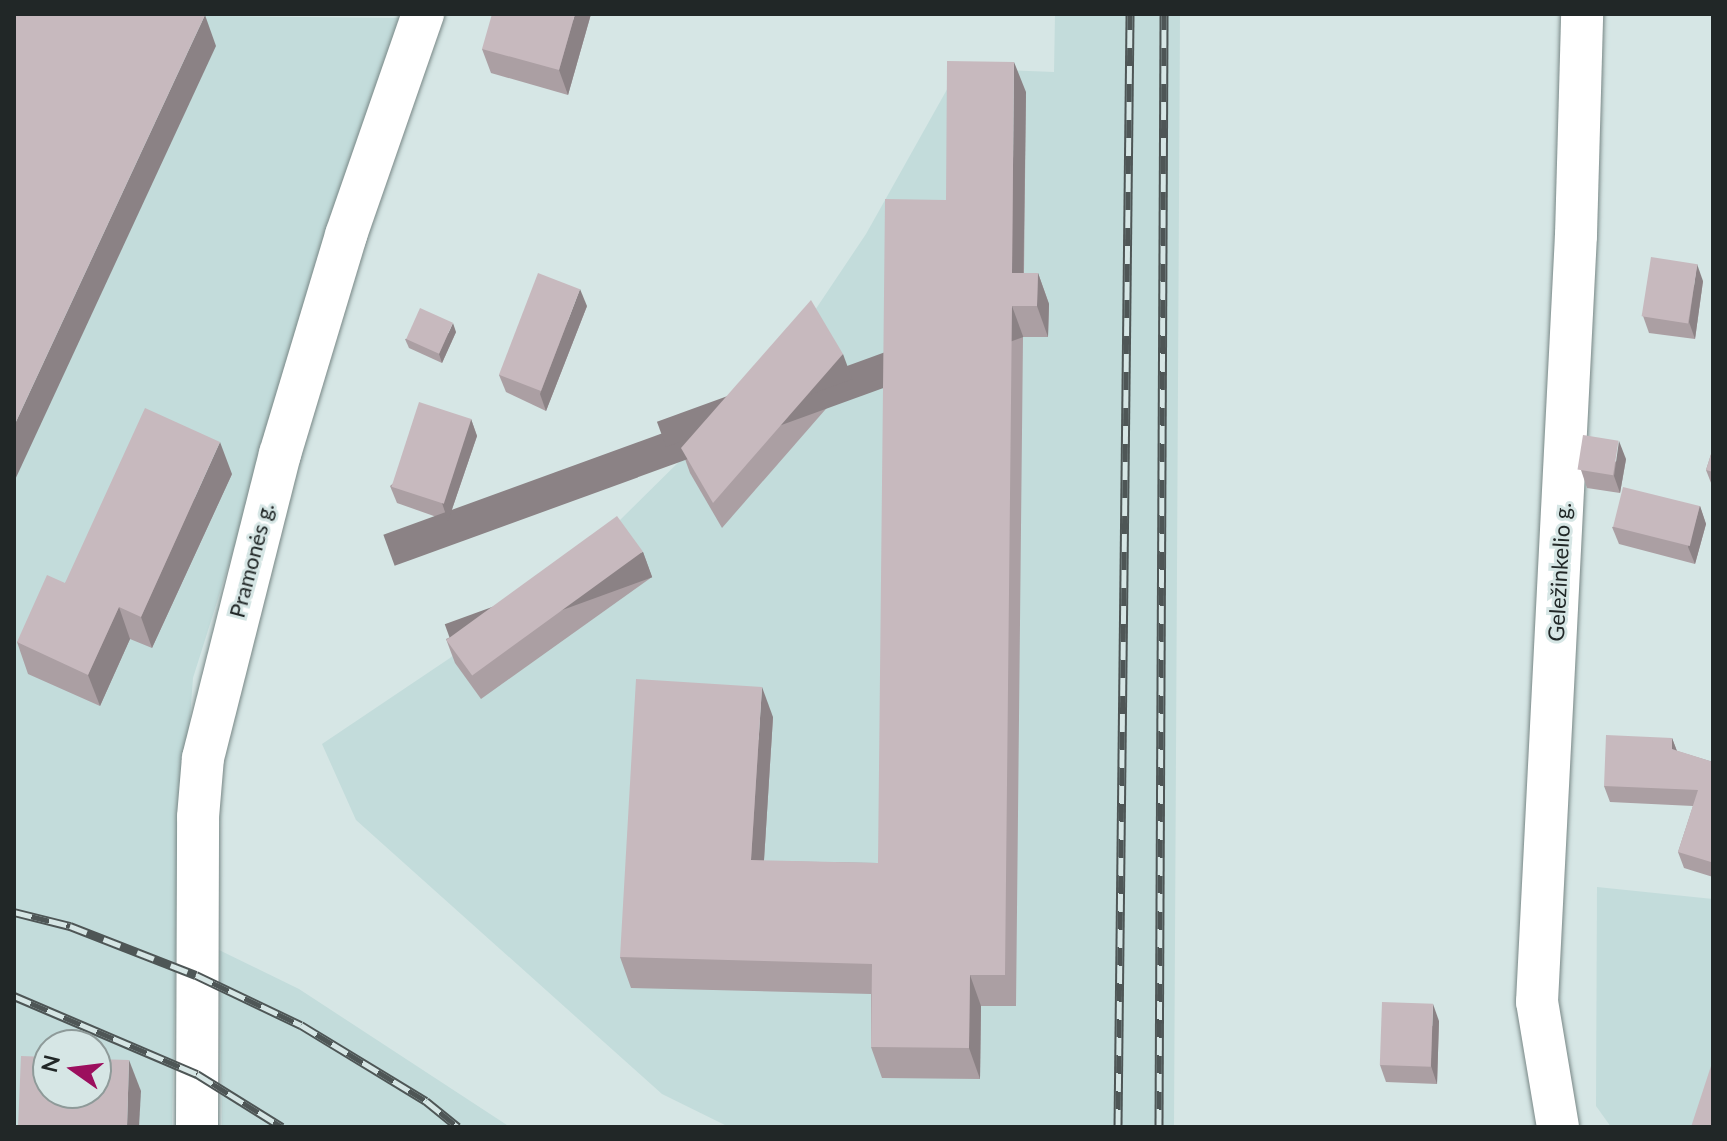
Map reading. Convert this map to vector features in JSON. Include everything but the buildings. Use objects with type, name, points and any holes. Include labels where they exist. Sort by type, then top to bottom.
[{"type":"street","name":"Pramonės g.","points":[[197,1127],[198,817],[203,758],[280,454],[346,235],[423,14]]},
{"type":"street","name":"Geležinkelio g.","points":[[1558,1127],[1537,1002],[1576,235],[1582,14]]},
{"type":"shaded area","points":[[14,14],[401,18],[193,678],[177,892],[172,1127],[14,1127]]},
{"type":"shaded area","points":[[1055,14],[1180,14],[1174,1127],[729,1127],[662,1094],[356,820],[322,744],[450,658],[620,520],[781,361],[866,234],[959,68],[1054,72]]},
{"type":"shaded area","points":[[1597,887],[1713,899],[1713,1127],[1611,1127],[1596,1106]]},
{"type":"shaded area","points":[[219,950],[299,989],[510,1127],[222,1127]]},
{"type":"railway","points":[[1118,1127],[1130,14]]},
{"type":"railway","points":[[1159,1127],[1164,14]]},
{"type":"railway","points":[[14,912],[70,926],[196,975],[301,1025],[426,1101],[458,1127]]},
{"type":"railway","points":[[14,996],[197,1074],[282,1127]]}]
